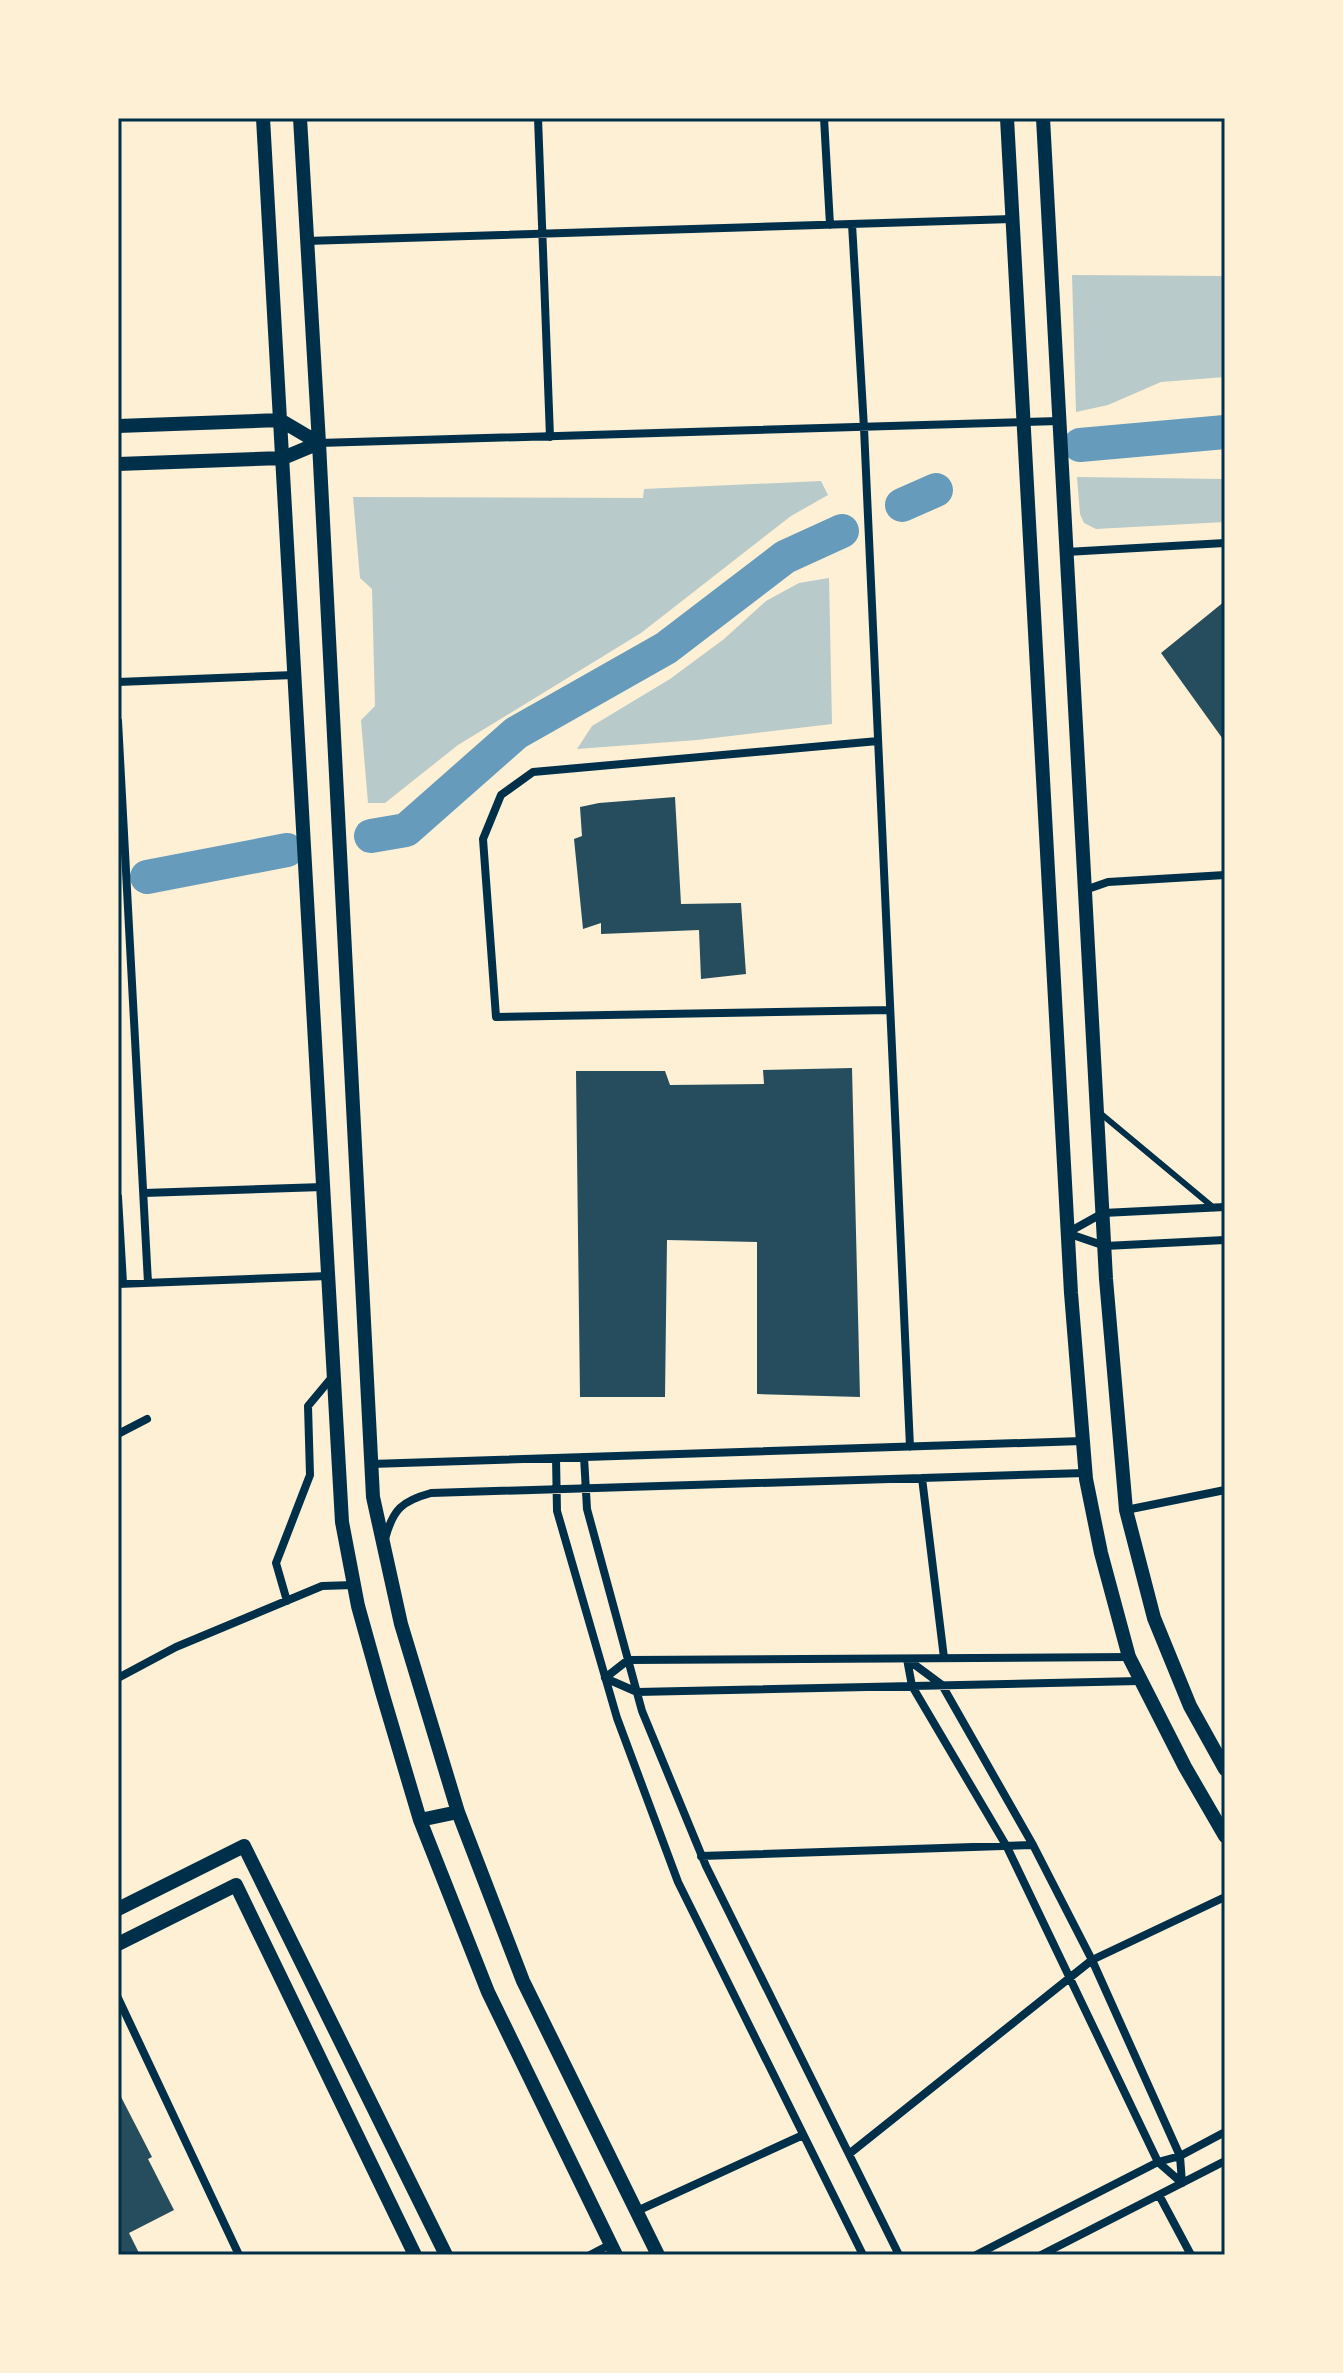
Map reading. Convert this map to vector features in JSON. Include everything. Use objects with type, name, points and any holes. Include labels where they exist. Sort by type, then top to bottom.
[{"type":"street","points":[[263,118],[342,1522],[354,1585],[382,1692],[420,1820],[488,1992],[613,2250],[590,2255]]},
{"type":"street","points":[[300,118],[373,1497],[401,1624],[458,1812],[523,1981],[658,2255]]},
{"type":"street","points":[[538,118],[550,437]]},
{"type":"street","points":[[824,118],[830,225]]},
{"type":"street","points":[[1007,118],[1067,1233],[1085,1473],[1101,1553],[1129,1657],[1185,1767],[1225,1836]]},
{"type":"street","points":[[1043,118],[1103,1213],[1126,1510],[1154,1618],[1190,1706],[1225,1769]]},
{"type":"street","points":[[306,241],[1012,219]]},
{"type":"street","points":[[852,224],[910,1447]]},
{"type":"street","points":[[118,426],[280,420],[319,443]]},
{"type":"street","points":[[118,464],[283,458],[319,443],[1059,421]]},
{"type":"street","points":[[1066,552],[1225,543]]},
{"type":"street","points":[[118,682],[294,675]]},
{"type":"street","points":[[118,721],[148,1283]]},
{"type":"street","points":[[878,741],[533,772],[501,795],[483,839],[496,1017],[890,1010]]},
{"type":"street","points":[[1085,890],[1108,882],[1225,875]]},
{"type":"street","points":[[144,1193],[323,1187]]},
{"type":"street","points":[[118,1197],[120,1284],[328,1276]]},
{"type":"street","points":[[1067,1233],[1103,1213],[1225,1207]]},
{"type":"street","points":[[1067,1233],[1105,1246],[1225,1240]]},
{"type":"street","points":[[287,1601],[276,1563],[310,1475],[308,1406],[334,1375]]},
{"type":"street","points":[[118,1434],[147,1419]]},
{"type":"street","points":[[371,1464],[1082,1441]]},
{"type":"street","points":[[584,1457],[587,1509],[642,1711],[701,1856],[899,2255]]},
{"type":"street","points":[[556,1458],[557,1511],[605,1678],[678,1882],[863,2255]]},
{"type":"street","points":[[383,1544],[390,1520],[410,1499],[431,1493],[1085,1473]]},
{"type":"street","points":[[922,1478],[944,1658]]},
{"type":"street","points":[[1126,1510],[1225,1490]]},
{"type":"street","points":[[118,1678],[176,1647],[322,1586],[354,1585]]},
{"type":"street","points":[[605,1678],[628,1660],[1129,1657]]},
{"type":"street","points":[[907,1659],[942,1685],[1033,1845],[1092,1960],[1180,2156],[1182,2183]]},
{"type":"street","points":[[907,1659],[912,1686],[1007,1847],[1158,2162],[1182,2183]]},
{"type":"street","points":[[605,1678],[637,1692],[1139,1681]]},
{"type":"street","points":[[420,1820],[458,1812]]},
{"type":"street","points":[[701,1856],[1033,1845]]},
{"type":"street","points":[[118,1909],[244,1846],[446,2255]]},
{"type":"street","points":[[118,1944],[236,1885],[415,2255]]},
{"type":"street","points":[[849,2154],[1092,1960],[1225,1897]]},
{"type":"street","points":[[118,1998],[239,2255]]},
{"type":"street","points":[[976,2255],[1158,2162],[1180,2156],[1225,2132]]},
{"type":"street","points":[[637,2211],[803,2135]]},
{"type":"street","points":[[1041,2255],[1225,2161]]},
{"type":"street","points":[[1159,2195],[1191,2255]]},
{"type":"lane","points":[[1097,1111],[1214,1208]]},
{"type":"shaded area","points":[[1072,275],[1225,276],[1225,377],[1161,382],[1108,405],[1076,412]]},
{"type":"shaded area","points":[[1077,477],[1225,479],[1225,522],[1096,529],[1084,523],[1080,514]]},
{"type":"shaded area","points":[[821,481],[828,495],[791,516],[641,633],[458,745],[385,803],[368,803],[361,720],[375,706],[372,589],[360,578],[353,497],[643,498],[644,489]]},
{"type":"shaded area","points":[[829,578],[832,724],[697,740],[577,749],[592,726],[670,679],[724,639],[766,601],[799,583]]},
{"type":"building","points":[[1225,601],[1225,742],[1161,653]]},
{"type":"building","points":[[675,797],[681,904],[741,903],[746,974],[701,979],[699,930],[601,934],[601,923],[583,929],[574,839],[582,836],[580,807]]},
{"type":"building","points":[[852,1068],[860,1397],[757,1394],[757,1242],[667,1240],[665,1397],[580,1397],[576,1071],[665,1071],[670,1085],[764,1084],[763,1070]]},
{"type":"building","points":[[118,2091],[152,2157],[148,2159],[174,2210],[129,2233],[140,2255],[118,2255]]},
{"type":"waterway","points":[[1080,445],[1225,432]]},
{"type":"waterway","points":[[902,505],[936,490]]},
{"type":"waterway","points":[[371,836],[406,830],[516,733],[666,648],[785,557],[842,531]]},
{"type":"waterway","points":[[147,877],[287,850]]}]
